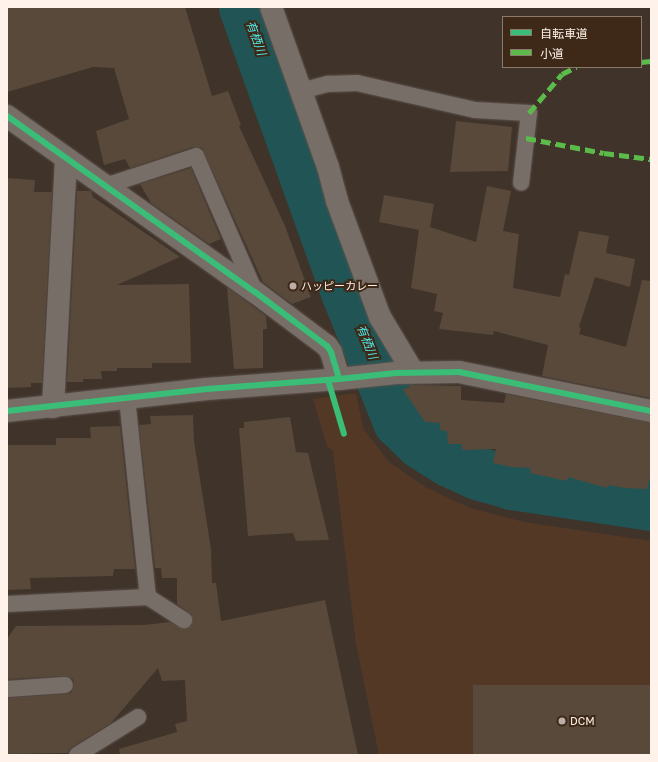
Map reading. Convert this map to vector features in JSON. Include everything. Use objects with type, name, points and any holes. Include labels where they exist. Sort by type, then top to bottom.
[{"type":"street","points":[[271,7],[328,167],[337,201],[380,317],[404,372]]},
{"type":"street","points":[[7,116],[255,292],[327,346],[347,378]]},
{"type":"street","points":[[53,407],[66,159]]},
{"type":"street","points":[[7,411],[207,389],[404,372],[459,372],[651,411]]},
{"type":"lane","points":[[301,91],[328,84],[357,83],[475,110],[529,112],[521,183]]},
{"type":"lane","points":[[105,186],[196,156],[255,292]]},
{"type":"lane","points":[[127,398],[148,597]]},
{"type":"lane","points":[[7,604],[148,597],[184,620]]},
{"type":"lane","points":[[7,689],[66,685]]},
{"type":"lane","points":[[77,755],[138,717]]},
{"type":"shaded area","points":[[356,393],[363,428],[389,462],[427,488],[470,508],[524,522],[651,541],[651,755],[379,755],[356,644],[333,451],[327,446],[313,399]]},
{"type":"building","points":[[7,7],[185,7],[212,96],[228,91],[241,125],[239,126],[285,226],[311,297],[292,304],[263,282],[202,148],[193,147],[130,168],[125,159],[104,165],[96,131],[129,119],[114,68],[93,67],[7,92]]},
{"type":"building","points":[[456,121],[512,127],[508,171],[450,172]]},
{"type":"building","points":[[191,168],[221,239],[209,244],[151,203],[140,184]]},
{"type":"building","points":[[7,178],[35,180],[34,192],[52,192],[42,383],[31,383],[31,387],[7,388]]},
{"type":"building","points":[[487,186],[511,191],[503,231],[519,234],[513,288],[560,297],[565,274],[569,275],[579,231],[609,236],[606,253],[635,259],[630,287],[595,277],[579,327],[581,328],[579,334],[626,347],[642,280],[651,281],[651,398],[542,376],[548,345],[494,331],[493,335],[439,329],[443,313],[434,311],[437,294],[411,288],[419,230],[379,222],[384,195],[434,204],[430,227],[476,242]]},
{"type":"building","points":[[77,191],[91,191],[93,197],[180,257],[117,285],[189,284],[191,363],[152,363],[152,368],[117,368],[117,371],[101,371],[102,379],[83,379],[83,382],[67,382]]},
{"type":"building","points":[[227,287],[266,316],[267,329],[263,329],[263,368],[234,369]]},
{"type":"building","points":[[411,385],[461,386],[461,400],[504,403],[506,394],[651,423],[651,473],[647,489],[625,488],[608,485],[607,488],[568,477],[567,481],[530,473],[531,468],[511,467],[493,463],[496,449],[463,450],[461,444],[448,444],[447,431],[440,430],[440,423],[425,422],[403,390]]},
{"type":"building","points":[[193,415],[194,441],[211,549],[212,583],[216,583],[221,621],[325,600],[358,755],[120,755],[119,749],[177,732],[175,724],[187,721],[185,680],[162,681],[158,668],[111,723],[72,747],[67,753],[7,754],[7,698],[66,694],[71,693],[74,685],[73,679],[65,676],[7,679],[7,639],[16,626],[144,625],[170,622],[184,629],[192,625],[192,615],[177,604],[177,578],[162,578],[161,568],[155,568],[139,425],[151,424],[150,416]]},
{"type":"building","points":[[290,417],[296,452],[308,453],[329,540],[296,541],[293,533],[248,536],[239,428],[244,428],[244,422]]},
{"type":"building","points":[[120,426],[135,569],[114,569],[113,576],[30,578],[31,589],[7,590],[7,445],[56,445],[56,438],[91,438],[90,427]]},
{"type":"building","name":"DCM","points":[[473,685],[651,685],[651,755],[473,755]]},
{"type":"waterway","name":"有栖川","points":[[245,7],[348,294],[399,421],[422,443],[449,460],[477,473],[511,483],[651,504]]},
{"type":"marked path","points":[[642,62],[651,61]]},
{"type":"marked path","points":[[529,113],[562,74],[574,68]]},
{"type":"marked path","points":[[526,138],[604,153],[651,159]]},
{"type":"cycle path","points":[[7,116],[255,292],[327,346],[331,352],[339,379]]},
{"type":"cycle path","points":[[7,411],[207,389],[396,373],[459,372],[651,411]]},
{"type":"cycle path","points":[[328,380],[344,434]]},
{"type":"place","name":"ハッピーカレー","points":[[293,286]]},
{"type":"place","name":"DCM","points":[[562,721]]}]
